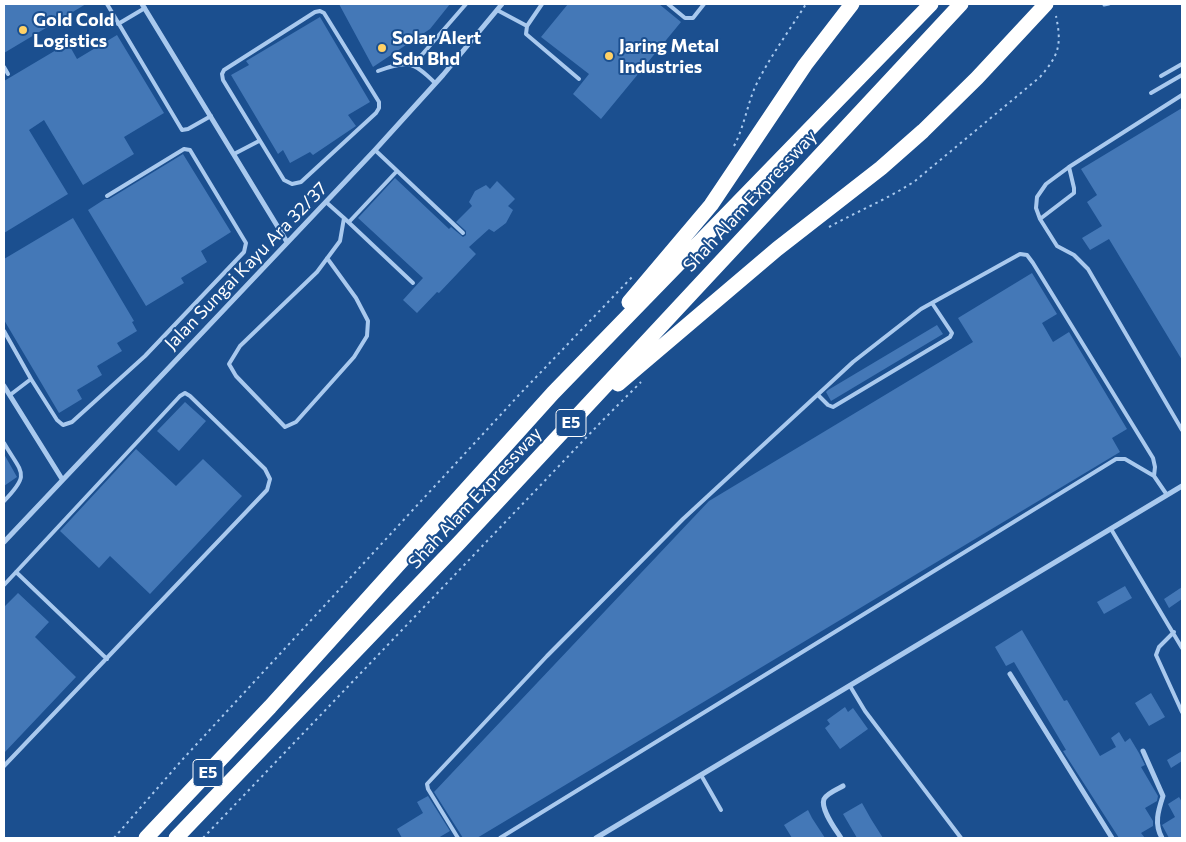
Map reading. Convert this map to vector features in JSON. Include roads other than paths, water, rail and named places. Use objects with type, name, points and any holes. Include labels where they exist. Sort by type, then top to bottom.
[{"type":"highway","points":[[553,393],[711,205],[805,65],[852,4]]},
{"type":"highway","name":"Shah Alam Expressway","points":[[146,838],[277,699],[553,393],[931,4]]},
{"type":"highway","name":"Shah Alam Expressway","points":[[176,838],[458,544],[961,4]]},
{"type":"highway","points":[[555,440],[777,249],[881,168],[923,131],[977,78],[1046,4]]},
{"type":"street","name":"Jalan Sungai Kayu Ara 32/37","points":[[4,542],[326,202],[435,83],[502,4]]},
{"type":"street","points":[[143,6],[287,242]]},
{"type":"street","points":[[4,386],[62,479]]},
{"type":"street","points":[[596,838],[1182,486]]},
{"type":"street","points":[[1010,674],[1112,838]]},
{"type":"street","points":[[1142,751],[1163,796],[1158,812],[1157,830],[1162,838]]},
{"type":"street","points":[[841,838],[824,809],[823,801],[825,797],[843,786]]},
{"type":"lane","points":[[107,4],[182,130],[188,129],[211,116]]},
{"type":"lane","points":[[413,65],[466,4]]},
{"type":"lane","points":[[542,4],[527,26],[526,34],[579,79]]},
{"type":"lane","points":[[668,4],[685,18],[693,18],[704,4]]},
{"type":"lane","points":[[118,24],[143,6]]},
{"type":"lane","points":[[497,10],[527,26]]},
{"type":"lane","points":[[320,11],[324,13],[379,102],[379,108],[376,113],[301,182],[292,184],[284,180],[259,141],[223,80],[222,74],[224,70],[320,11]]},
{"type":"lane","points":[[378,71],[397,63],[413,65],[421,69],[435,83]]},
{"type":"lane","points":[[1161,76],[1182,64]]},
{"type":"lane","points":[[4,68],[8,74]]},
{"type":"lane","points":[[1151,93],[1182,75]]},
{"type":"lane","points":[[1182,95],[1069,167],[1046,184],[1037,197],[1036,208],[1040,219],[1057,246],[1074,255],[1088,269],[1182,430]]},
{"type":"lane","points":[[234,154],[259,141]]},
{"type":"lane","points":[[4,331],[31,379],[57,420],[63,425],[72,422],[145,356],[244,252],[246,243],[190,150],[184,149],[107,196]]},
{"type":"lane","points":[[374,150],[464,233]]},
{"type":"lane","points":[[1040,219],[1074,193],[1069,167]]},
{"type":"lane","points":[[349,222],[397,170]]},
{"type":"lane","points":[[326,202],[413,283]]},
{"type":"lane","points":[[327,258],[356,298],[368,321],[368,336],[354,357],[296,422],[285,427],[236,376],[229,364],[240,346],[317,272],[327,258],[340,241],[344,218]]},
{"type":"lane","points":[[458,838],[428,789],[427,784],[547,656],[684,519],[853,362],[921,309],[1020,254],[1027,255],[1033,263],[1152,458],[1155,468],[1154,476]]},
{"type":"lane","points":[[818,395],[828,405],[833,407],[950,337],[952,333],[932,303]]},
{"type":"lane","points":[[10,395],[31,379]]},
{"type":"lane","points":[[4,585],[180,396],[185,394],[190,396],[265,469],[270,479],[267,490],[4,766]]},
{"type":"lane","points":[[1176,420],[1182,416]]},
{"type":"lane","points":[[4,443],[21,471],[22,477],[19,486],[4,501]]},
{"type":"lane","points":[[500,838],[1116,460],[1125,459],[1154,476],[1167,495]]},
{"type":"lane","points":[[1111,529],[1182,648]]},
{"type":"lane","points":[[16,572],[107,660]]},
{"type":"lane","points":[[1174,632],[1159,647],[1156,655],[1182,712]]},
{"type":"lane","points":[[850,686],[865,712],[961,838]]},
{"type":"lane","points":[[701,775],[721,810]]},
{"type":"waterway","points":[[1104,5],[1109,4]]},
{"type":"place","name":"Gold Cold Logistics","points":[[23,30]]},
{"type":"place","name":"Solar Alert Sdn Bhd","points":[[382,48]]},
{"type":"place","name":"Jaring Metal Industries","points":[[609,56]]}]
